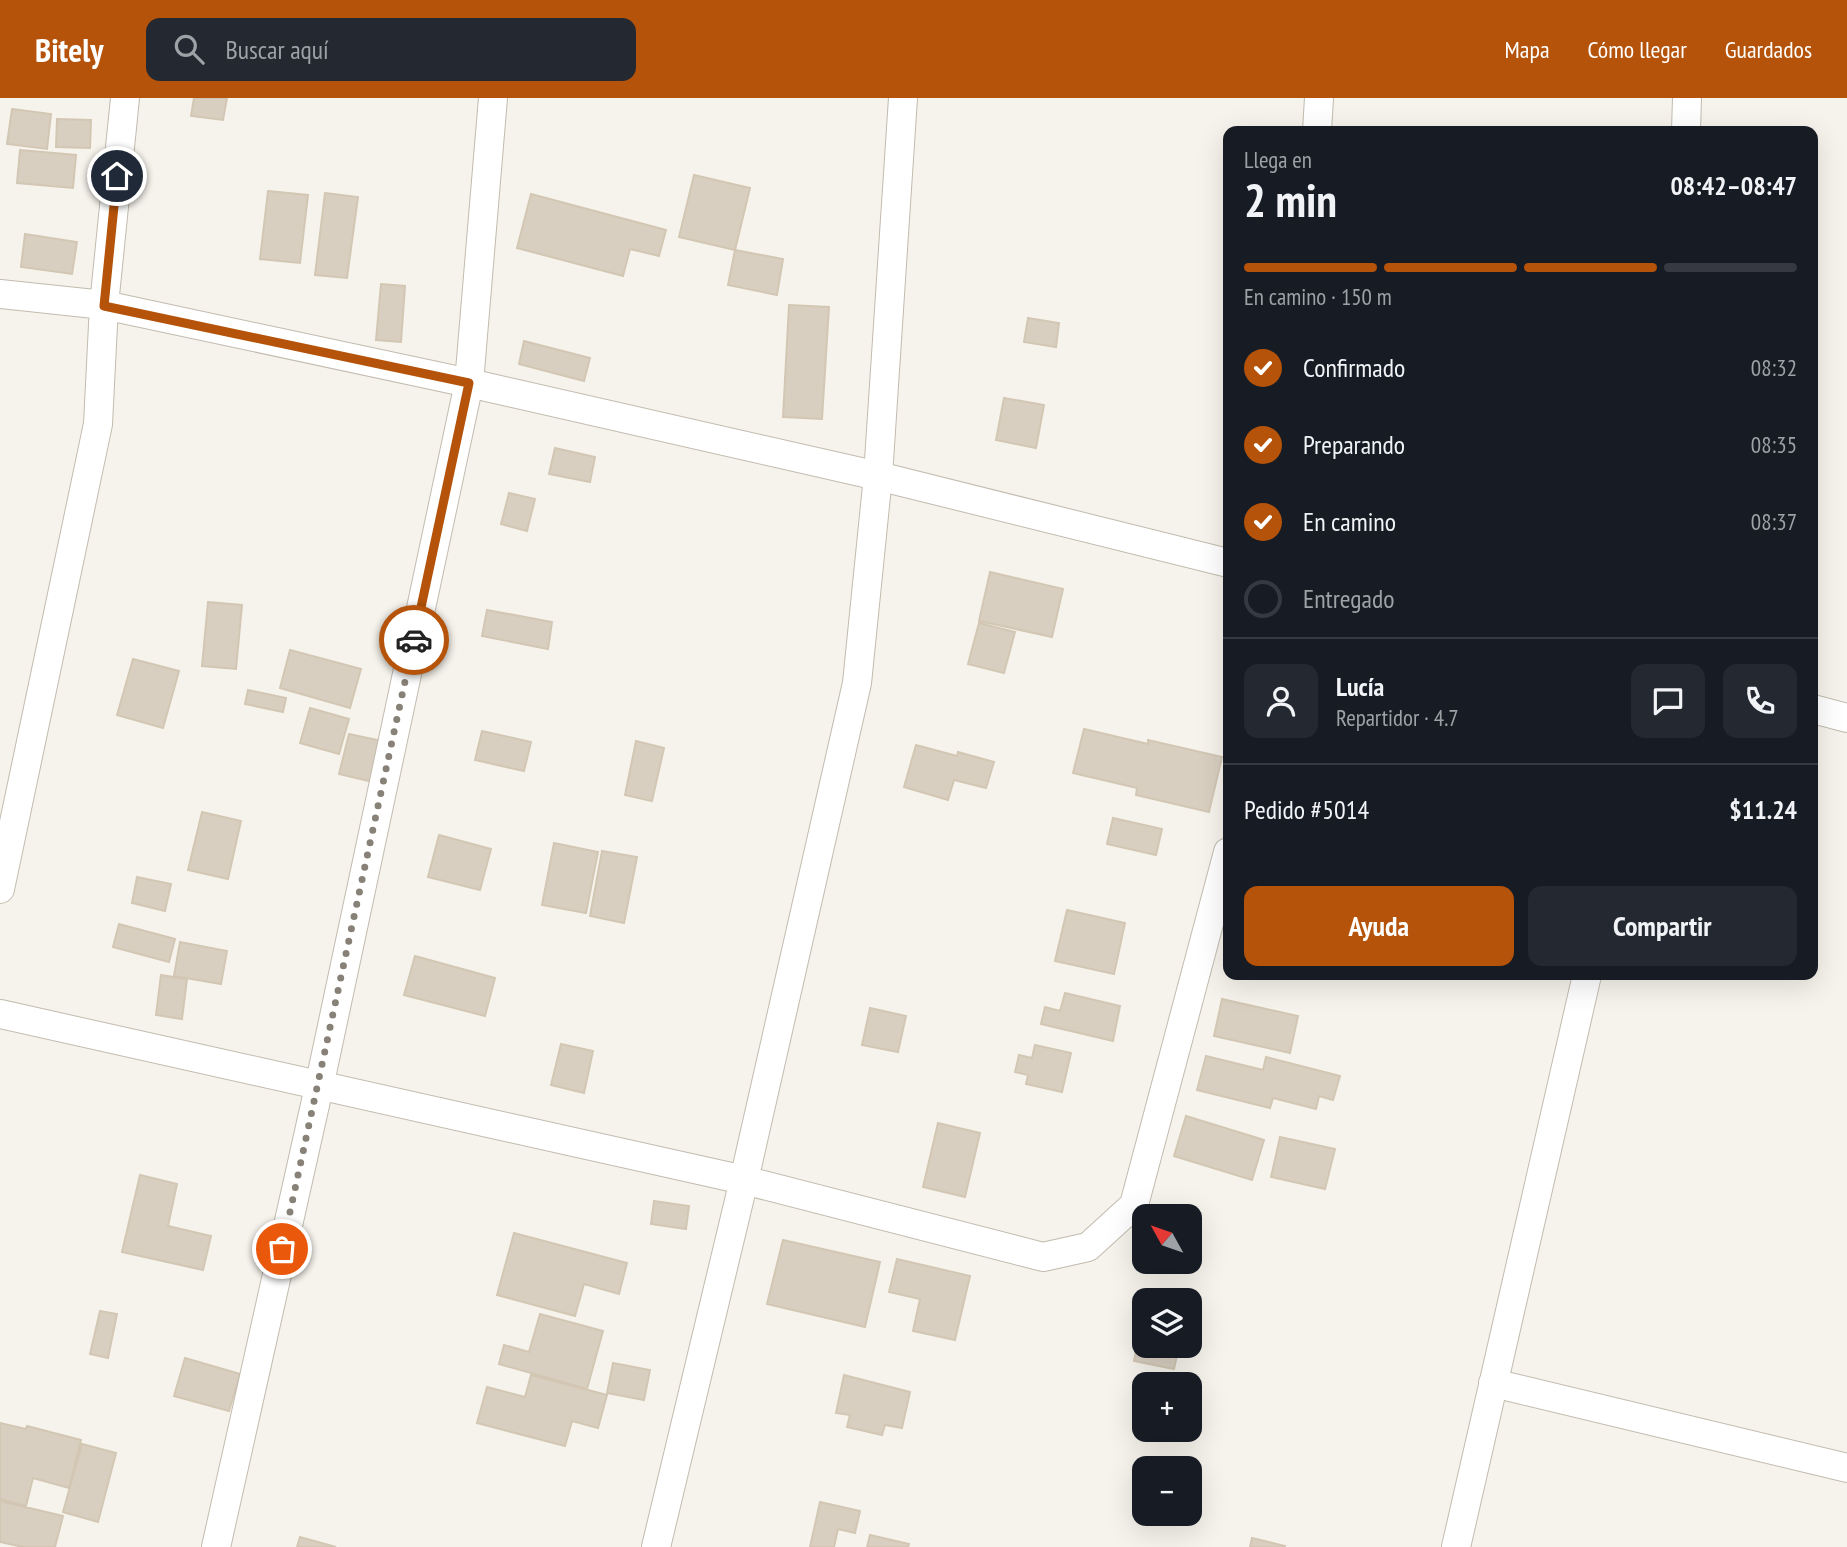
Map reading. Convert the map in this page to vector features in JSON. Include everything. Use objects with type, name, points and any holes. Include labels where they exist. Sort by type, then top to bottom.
[{"type":"street","points":[[0,889],[98,424],[104,306],[125,98]]},
{"type":"street","points":[[216,1547],[319,1087],[469,383],[493,98]]},
{"type":"street","points":[[656,1547],[744,1180],[857,683],[878,476],[903,98]]},
{"type":"street","points":[[1317,126],[1319,98]]},
{"type":"street","points":[[1686,126],[1687,98]]},
{"type":"street","points":[[0,294],[104,306],[469,383],[878,476],[1223,563]]},
{"type":"street","points":[[1818,710],[1847,718]]},
{"type":"street","points":[[0,1014],[744,1180],[1042,1257],[1088,1247],[1134,1205],[1223,871]]},
{"type":"street","points":[[1455,1547],[1586,980]]},
{"type":"street","points":[[1493,1383],[1847,1468]]},
{"type":"building","points":[[194,98],[227,98],[223,120],[191,116]]},
{"type":"building","points":[[12,109],[51,114],[47,149],[7,144]]},
{"type":"building","points":[[57,119],[91,120],[90,148],[56,147]]},
{"type":"building","points":[[20,150],[76,155],[73,188],[17,183]]},
{"type":"building","points":[[694,175],[750,188],[735,250],[679,237]]},
{"type":"building","points":[[268,191],[308,195],[300,263],[260,259]]},
{"type":"building","points":[[325,193],[358,197],[347,278],[315,275]]},
{"type":"building","points":[[531,194],[666,230],[659,256],[630,249],[623,276],[517,248]]},
{"type":"building","points":[[25,234],[77,242],[72,274],[21,267]]},
{"type":"building","points":[[735,250],[783,259],[777,295],[728,285]]},
{"type":"building","points":[[381,284],[405,286],[401,342],[376,340]]},
{"type":"building","points":[[789,305],[829,307],[822,419],[783,417]]},
{"type":"building","points":[[1028,318],[1059,323],[1056,347],[1024,342]]},
{"type":"building","points":[[524,341],[590,358],[584,381],[519,364]]},
{"type":"building","points":[[1004,398],[1044,405],[1036,448],[996,440]]},
{"type":"building","points":[[555,448],[595,457],[590,482],[549,474]]},
{"type":"building","points":[[509,493],[535,499],[527,531],[501,524]]},
{"type":"building","points":[[990,572],[1063,589],[1052,637],[979,621]]},
{"type":"building","points":[[208,602],[242,605],[236,669],[202,666]]},
{"type":"building","points":[[487,610],[552,622],[548,649],[482,636]]},
{"type":"building","points":[[979,623],[1015,632],[1004,673],[968,664]]},
{"type":"building","points":[[290,650],[361,669],[350,708],[280,688]]},
{"type":"building","points":[[133,659],[179,671],[163,728],[117,715]]},
{"type":"building","points":[[248,690],[286,698],[283,712],[245,704]]},
{"type":"building","points":[[310,708],[349,719],[339,754],[300,743]]},
{"type":"building","points":[[1084,729],[1222,757],[1209,812],[1136,795],[1137,788],[1073,773]]},
{"type":"building","points":[[482,731],[531,742],[524,771],[475,760]]},
{"type":"building","points":[[349,734],[382,741],[373,782],[339,774]]},
{"type":"building","points":[[636,741],[664,748],[652,801],[625,795]]},
{"type":"building","points":[[916,745],[957,756],[958,752],[994,762],[986,788],[954,780],[948,800],[904,787]]},
{"type":"building","points":[[202,812],[241,821],[228,879],[188,870]]},
{"type":"building","points":[[1113,818],[1162,829],[1156,855],[1107,844]]},
{"type":"building","points":[[439,835],[491,849],[480,890],[428,877]]},
{"type":"building","points":[[554,843],[598,852],[586,913],[542,905]]},
{"type":"building","points":[[602,851],[637,857],[624,923],[590,916]]},
{"type":"building","points":[[137,877],[171,884],[165,911],[132,903]]},
{"type":"building","points":[[1067,910],[1125,923],[1114,974],[1055,961]]},
{"type":"building","points":[[119,924],[175,939],[169,962],[113,947]]},
{"type":"building","points":[[180,942],[227,951],[221,984],[174,976]]},
{"type":"building","points":[[415,956],[495,978],[485,1016],[404,995]]},
{"type":"building","points":[[161,975],[187,979],[182,1019],[156,1015]]},
{"type":"building","points":[[1065,993],[1120,1006],[1113,1041],[1041,1024],[1045,1007],[1060,1011]]},
{"type":"building","points":[[1222,999],[1298,1016],[1290,1053],[1214,1036]]},
{"type":"building","points":[[870,1008],[906,1016],[898,1052],[862,1045]]},
{"type":"building","points":[[561,1044],[593,1051],[584,1093],[551,1085]]},
{"type":"building","points":[[1035,1045],[1071,1053],[1062,1092],[1026,1084],[1028,1075],[1015,1072],[1019,1055],[1032,1058]]},
{"type":"building","points":[[1206,1056],[1263,1070],[1266,1057],[1340,1076],[1333,1100],[1319,1096],[1316,1109],[1273,1098],[1270,1108],[1197,1090]]},
{"type":"building","points":[[1186,1116],[1264,1140],[1252,1180],[1174,1156]]},
{"type":"building","points":[[938,1123],[980,1133],[965,1197],[923,1187]]},
{"type":"building","points":[[1280,1137],[1335,1149],[1325,1189],[1271,1177]]},
{"type":"building","points":[[140,1175],[177,1184],[168,1226],[211,1236],[203,1270],[122,1252]]},
{"type":"building","points":[[654,1201],[689,1206],[686,1229],[651,1224]]},
{"type":"building","points":[[514,1233],[627,1263],[619,1294],[584,1284],[575,1316],[497,1295]]},
{"type":"building","points":[[783,1240],[880,1262],[865,1327],[767,1304]]},
{"type":"building","points":[[897,1259],[970,1276],[955,1340],[913,1331],[920,1299],[889,1292]]},
{"type":"building","points":[[100,1311],[117,1314],[108,1358],[90,1354]]},
{"type":"building","points":[[540,1314],[603,1331],[587,1389],[499,1364],[504,1345],[529,1352]]},
{"type":"building","points":[[185,1358],[240,1374],[229,1411],[174,1396]]},
{"type":"building","points":[[1135,1358],[1176,1358],[1174,1369],[1134,1361]]},
{"type":"building","points":[[613,1363],[650,1370],[644,1400],[607,1393]]},
{"type":"building","points":[[531,1375],[607,1395],[598,1428],[572,1421],[565,1446],[477,1423],[487,1387],[525,1397]]},
{"type":"building","points":[[844,1375],[910,1392],[902,1428],[885,1425],[882,1435],[847,1427],[850,1415],[836,1413]]},
{"type":"building","points":[[0,1423],[26,1429],[27,1426],[81,1440],[69,1488],[33,1478],[26,1506],[0,1499]]},
{"type":"building","points":[[82,1444],[116,1453],[98,1522],[63,1512]]},
{"type":"building","points":[[0,1501],[63,1516],[55,1547],[23,1547],[0,1542]]},
{"type":"building","points":[[820,1502],[860,1511],[855,1533],[838,1529],[834,1547],[810,1547]]},
{"type":"building","points":[[870,1535],[909,1544],[908,1547],[867,1547]]},
{"type":"building","points":[[300,1537],[336,1547],[297,1547]]},
{"type":"building","points":[[1252,1538],[1285,1546],[1250,1547]]},
{"type":"way so far","points":[[282,1249],[414,640]]},
{"type":"route","points":[[117,176],[104,306],[469,383],[414,640]]}]
